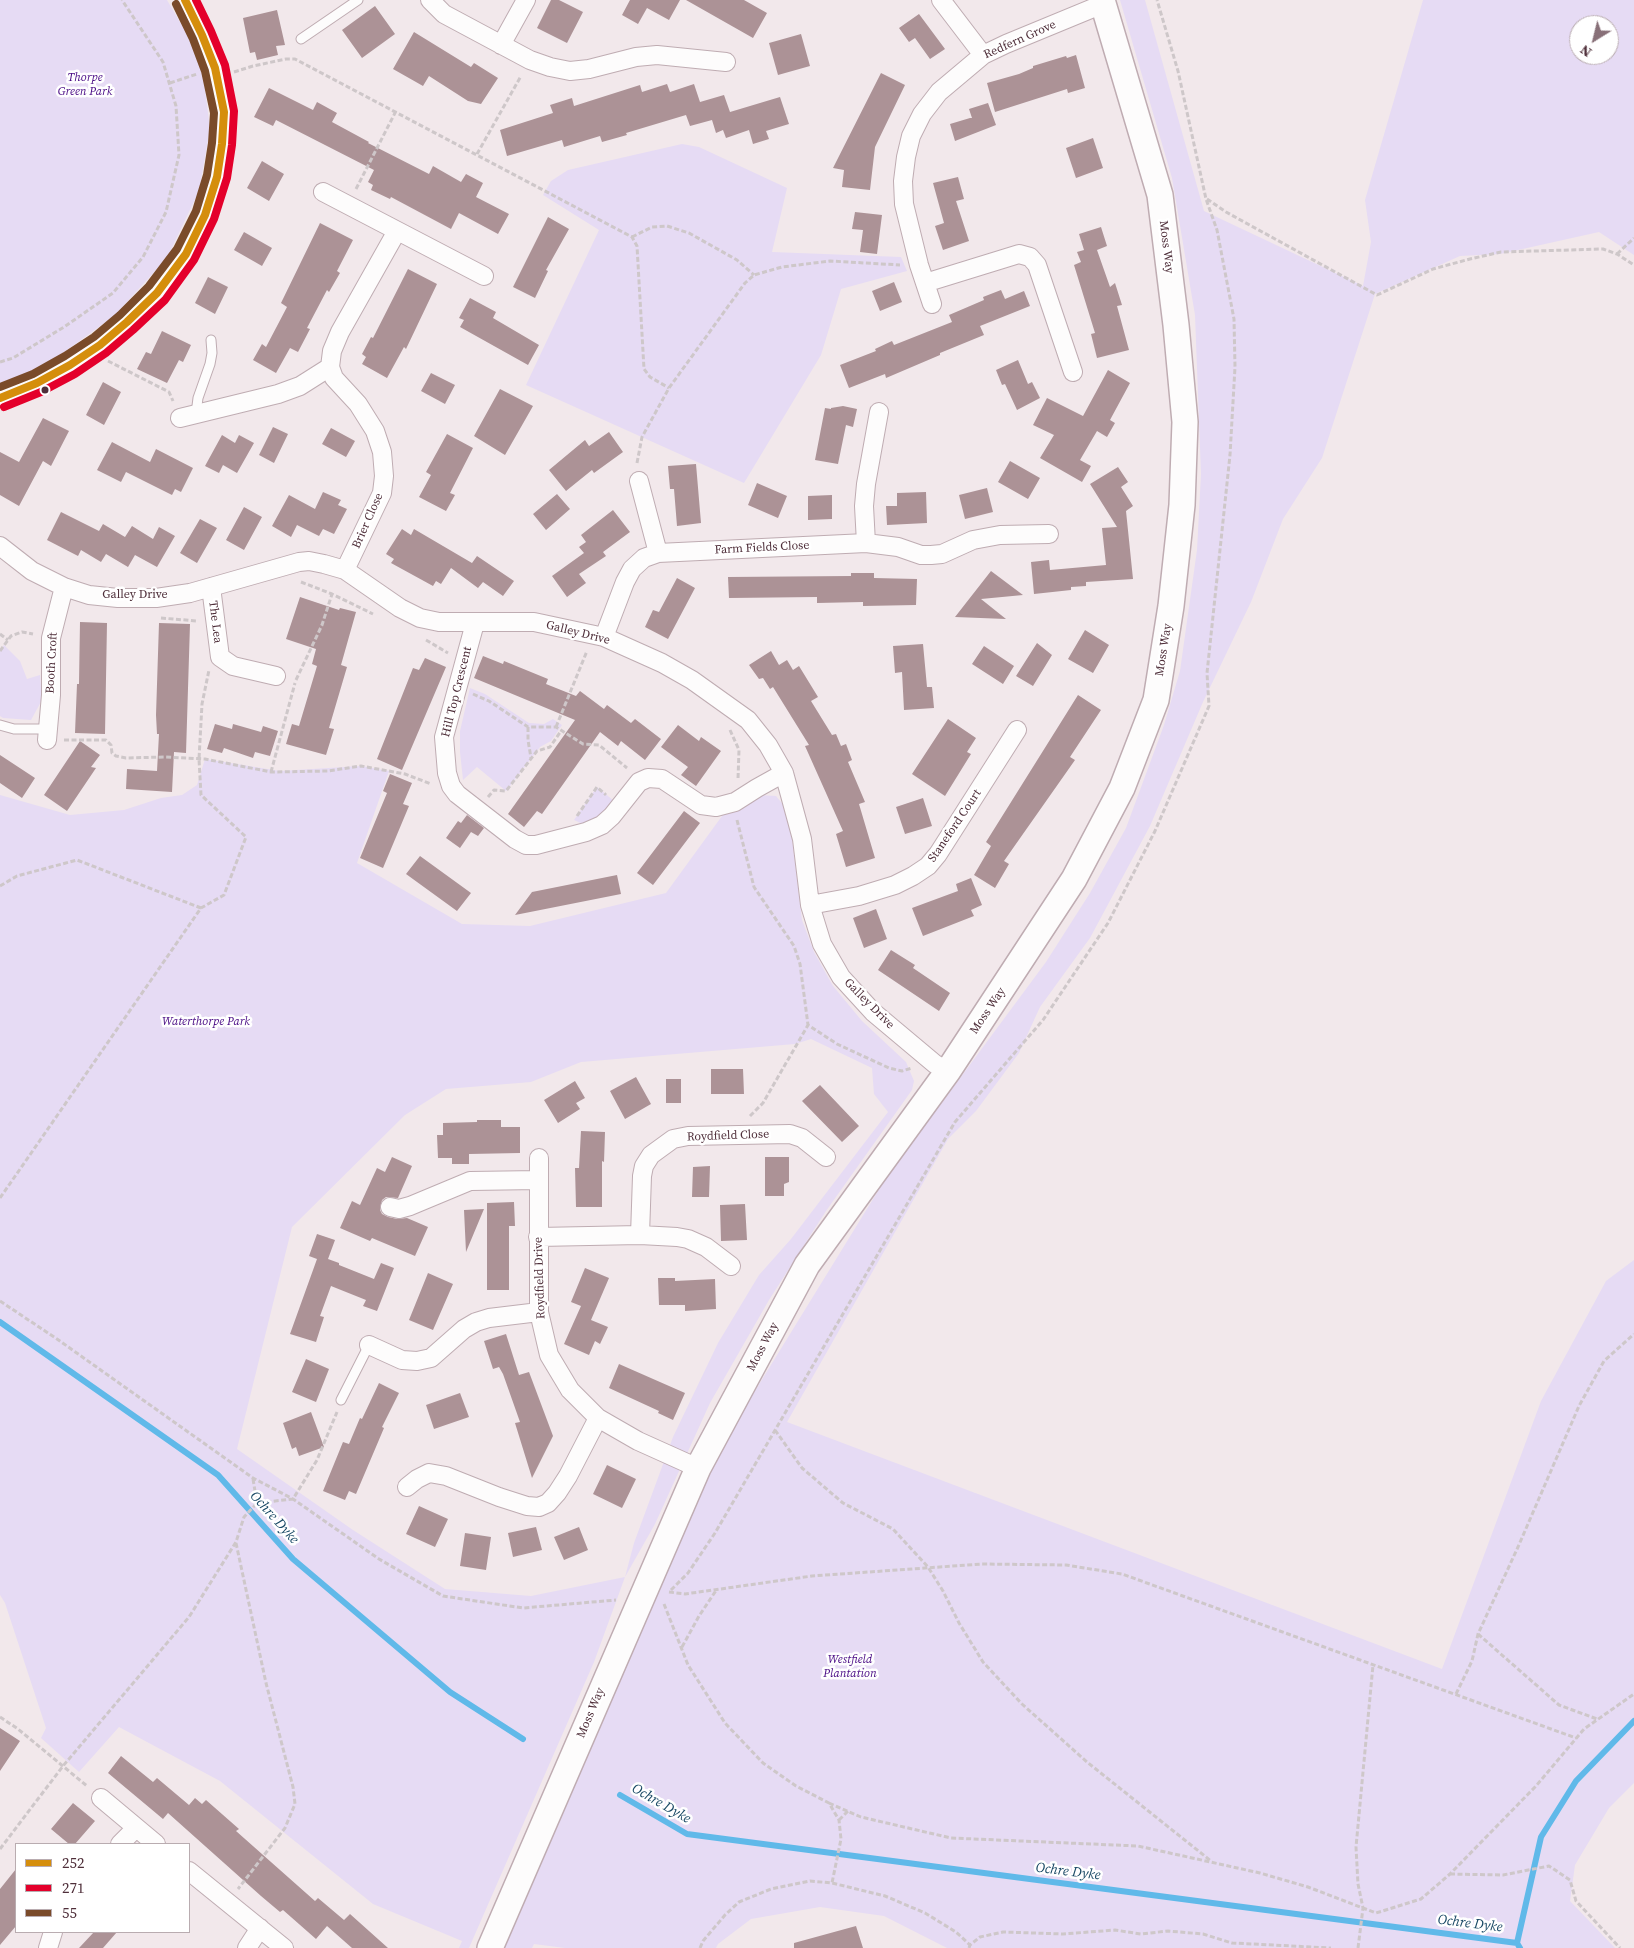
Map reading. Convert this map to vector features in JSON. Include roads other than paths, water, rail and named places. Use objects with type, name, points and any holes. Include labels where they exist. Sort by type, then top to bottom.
[{"type":"street","points":[[0,398],[37,383],[89,352],[127,322],[157,293],[186,254],[205,215],[217,177],[224,112],[216,73],[202,35],[185,0]]},
{"type":"street","points":[[430,0],[444,14],[530,60],[550,67],[570,71],[589,69],[636,57],[657,55],[726,62]]},
{"type":"street","points":[[501,45],[526,0]]},
{"type":"street","points":[[941,0],[983,56]]},
{"type":"street","name":"Redfern Grove","points":[[932,304],[919,265],[904,204],[903,181],[906,157],[912,136],[922,114],[939,92],[983,56],[1102,2]]},
{"type":"street","name":"Moss Way","points":[[490,1948],[640,1598],[698,1468],[807,1266],[941,1067],[1074,879],[1122,788],[1156,700],[1171,606],[1182,505],[1185,422],[1176,326],[1160,195],[1102,2]]},
{"type":"street","points":[[323,192],[484,276]]},
{"type":"street","points":[[180,418],[278,394],[300,386],[330,367],[332,351],[340,332],[397,231]]},
{"type":"street","points":[[925,283],[1018,254],[1030,257],[1037,265],[1073,372]]},
{"type":"street","name":"Brier Close","points":[[330,367],[334,378],[358,404],[375,432],[382,452],[384,476],[382,493],[346,570]]},
{"type":"street","points":[[866,543],[864,506],[866,484],[879,412]]},
{"type":"street","points":[[639,481],[658,553]]},
{"type":"street","name":"Farm Fields Close","points":[[599,636],[632,569],[644,558],[658,553],[866,543],[898,547],[921,555],[931,555],[942,554],[973,540],[1000,535],[1049,534]]},
{"type":"street","name":"Galley Drive","points":[[0,546],[32,570],[64,587],[89,595],[146,598],[190,593],[309,561],[346,570],[400,608],[420,618],[439,622],[534,622],[599,636],[662,663],[692,680],[748,720],[768,744],[784,773],[802,840],[810,905],[822,944],[842,977],[874,1012],[941,1067]]},
{"type":"street","name":"Booth Croft","points":[[48,734],[51,695],[51,638],[64,587]]},
{"type":"street","name":"The Lea","points":[[211,587],[220,658],[233,666],[276,676]]},
{"type":"street","name":"Hill Top Crescent","points":[[475,623],[444,737],[447,773],[451,786],[457,794],[515,839],[526,845],[536,845],[560,839],[586,832],[602,825],[639,782],[648,778],[662,779],[701,805],[716,807],[735,802],[784,773]]},
{"type":"street","name":"Staneford Court","points":[[810,905],[859,896],[895,885],[928,866],[938,854],[1017,730]]},
{"type":"street","name":"Roydfield Close","points":[[640,1235],[644,1166],[651,1155],[673,1139],[688,1136],[790,1134],[802,1138],[826,1157]]},
{"type":"street","name":"Roydfield Drive","points":[[539,1158],[539,1312],[549,1355],[570,1390],[598,1418],[638,1441],[698,1468]]},
{"type":"street","points":[[390,1207],[399,1209],[410,1206],[470,1181],[539,1180]]},
{"type":"street","points":[[538,1238],[640,1235],[688,1239],[706,1247],[732,1266]]},
{"type":"street","points":[[369,1345],[402,1360],[417,1361],[431,1358],[464,1329],[476,1322],[489,1318],[539,1312]]},
{"type":"street","points":[[408,1488],[417,1479],[429,1473],[446,1476],[527,1506],[539,1507],[548,1503],[557,1493],[598,1418]]},
{"type":"street","points":[[101,1798],[155,1843]]},
{"type":"street","points":[[121,1843],[136,1828]]},
{"type":"street","points":[[190,1872],[284,1948]]},
{"type":"street","points":[[247,1948],[260,1928]]},
{"type":"street","points":[[48,1948],[53,1933]]},
{"type":"lane","points":[[301,39],[358,0]]},
{"type":"lane","points":[[199,413],[197,406],[198,398],[210,364],[212,353],[211,340]]},
{"type":"lane","points":[[0,725],[48,734]]},
{"type":"lane","points":[[341,1400],[369,1345]]},
{"type":"waterway","name":"Ochre Dyke","points":[[0,1322],[218,1475],[293,1559],[450,1692],[523,1739]]},
{"type":"waterway","points":[[1517,1943],[1541,1837],[1576,1781],[1634,1721]]},
{"type":"waterway","name":"Ochre Dyke","points":[[620,1795],[687,1834],[1517,1943],[1520,1948]]},
{"type":"park label","name":"Thorpe Green Park","points":[[85,85]]},
{"type":"park label","name":"Waterthorpe Park","points":[[206,1022]]},
{"type":"park label","name":"Westfield Plantation","points":[[850,1667]]}]
